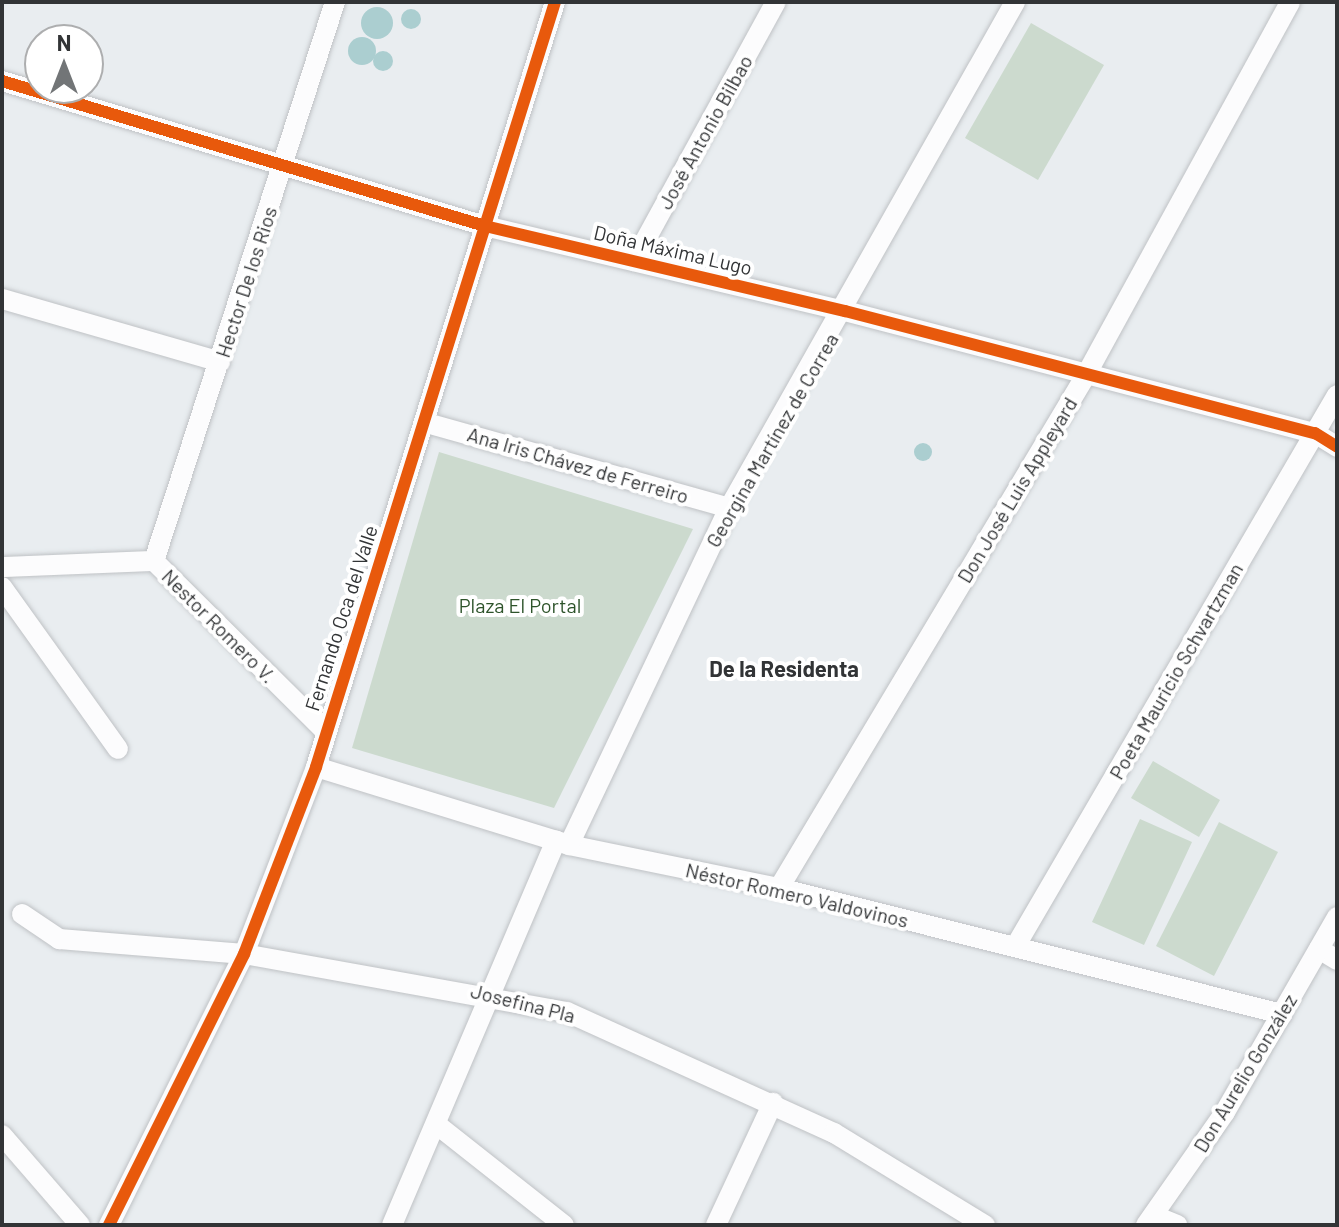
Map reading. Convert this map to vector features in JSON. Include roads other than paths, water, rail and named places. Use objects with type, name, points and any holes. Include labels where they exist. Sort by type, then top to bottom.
[{"type":"street","name":"Hector De los Rios","points":[[154,561],[335,2]]},
{"type":"street","name":"Fernando Oca del Valle","points":[[109,1225],[244,954],[316,767],[325,731],[427,423],[555,2]]},
{"type":"street","name":"José Antonio Bilbao","points":[[634,261],[776,2]]},
{"type":"street","name":"Georgina Martínez de Correa","points":[[392,1225],[563,843],[729,508],[845,311],[1015,2]]},
{"type":"street","name":"Don José Luis Appleyard","points":[[779,888],[1086,375],[1290,2]]},
{"type":"street","name":"Doña Máxima Lugo","points":[[2,81],[485,226],[845,311],[1315,433],[1337,447]]},
{"type":"street","points":[[2,299],[220,362]]},
{"type":"street","name":"Poeta Mauricio Schvartzman","points":[[1015,947],[1337,395]]},
{"type":"street","name":"Ana Iris Chávez de Ferreiro","points":[[427,423],[729,508]]},
{"type":"street","name":"Nestor Romero V.","points":[[2,567],[154,561],[325,731]]},
{"type":"street","points":[[2,587],[118,749]]},
{"type":"street","name":"Néstor Romero Valdovinos","points":[[316,767],[563,843],[779,888],[1282,1014]]},
{"type":"street","name":"Josefina Pla","points":[[22,914],[59,939],[244,954],[494,993],[610,1028],[773,1103],[894,1165],[985,1225]]},
{"type":"street","name":"Don Aurelio González","points":[[1151,1221],[1282,1014],[1337,917]]},
{"type":"street","points":[[1319,949],[1337,960]]},
{"type":"street","points":[[716,1225],[773,1103]]},
{"type":"street","points":[[436,1124],[564,1225]]},
{"type":"street","points":[[2,1135],[80,1225]]},
{"type":"street","points":[[1151,1221],[1177,1225]]},
{"type":"water","points":[[377,7],[388,12],[393,23],[388,34],[377,39],[366,34],[361,23],[366,12]]},
{"type":"water","points":[[411,9],[418,12],[421,19],[418,26],[411,29],[404,26],[401,19],[404,12]]},
{"type":"water","points":[[362,37],[372,41],[376,51],[372,61],[362,65],[352,61],[348,51],[352,41]]},
{"type":"water","points":[[383,51],[390,54],[393,61],[390,68],[383,71],[376,68],[373,61],[376,54]]},
{"type":"water","points":[[923,443],[932,452],[923,461],[914,452]]},
{"type":"district","name":"De la Residenta","points":[[784,669]]},
{"type":"park label","name":"Plaza El Portal","points":[[520,605]]}]
